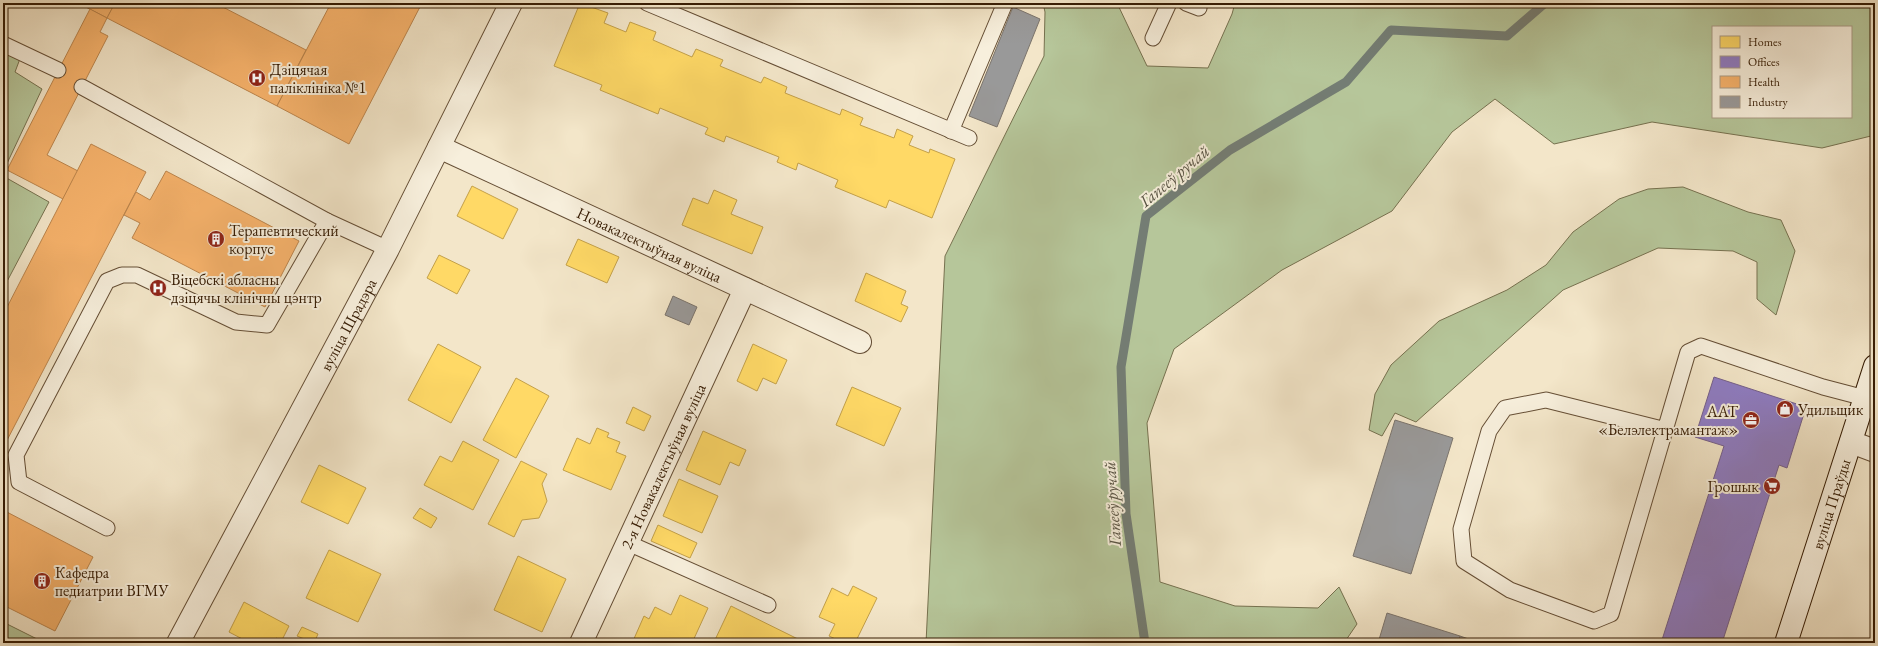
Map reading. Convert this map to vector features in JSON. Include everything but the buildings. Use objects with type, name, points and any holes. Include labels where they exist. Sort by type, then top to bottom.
[{"type":"street","name":"вуліца Шрадэра","points":[[178,643],[388,249],[511,3]]},
{"type":"street","name":"Новакалектыўная вуліца","points":[[439,147],[860,342]]},
{"type":"street","name":"2-я Новакалектыўная вуліца","points":[[581,643],[746,289]]},
{"type":"street","name":"вуліца Праўды","points":[[1786,643],[1875,366]]},
{"type":"street","points":[[1851,442],[1875,451]]},
{"type":"lane","points":[[647,3],[969,138]]},
{"type":"lane","points":[[951,131],[1005,3]]},
{"type":"lane","points":[[1153,38],[1169,3]]},
{"type":"lane","points":[[3,44],[58,70]]},
{"type":"lane","points":[[82,87],[327,221],[388,249]]},
{"type":"lane","points":[[107,528],[19,482],[16,455],[107,281],[122,275],[137,275],[236,322],[267,325],[327,221]]},
{"type":"lane","points":[[1666,430],[1546,400],[1505,408],[1488,431],[1461,530],[1464,561],[1510,590],[1594,621],[1611,614],[1666,430],[1688,352],[1701,346],[1823,387],[1865,398]]},
{"type":"lane","points":[[628,543],[768,605]]},
{"type":"green space","points":[[1043,3],[1117,3],[1147,66],[1208,68],[1232,14],[1235,3],[1875,3],[1875,135],[1822,148],[1652,122],[1554,144],[1495,99],[1452,132],[1392,211],[1282,270],[1174,349],[1147,423],[1160,582],[1235,606],[1318,608],[1339,587],[1357,624],[1344,643],[926,643],[945,256],[1044,56],[1045,12]]},
{"type":"green space","points":[[3,48],[21,56],[15,72],[42,89],[3,172]]},
{"type":"green space","points":[[3,176],[49,202],[3,289]]},
{"type":"green space","points":[[1683,187],[1748,212],[1781,220],[1795,251],[1776,315],[1757,299],[1757,262],[1733,251],[1658,248],[1563,290],[1416,422],[1395,413],[1382,436],[1369,430],[1375,394],[1391,365],[1439,321],[1507,290],[1546,265],[1573,232],[1619,199],[1648,189]]},
{"type":"green space","points":[[3,622],[45,643],[3,643]]},
{"type":"waterway","name":"Гапееў ручай","points":[[1145,643],[1126,514],[1121,367],[1146,216],[1230,150],[1346,82],[1391,30],[1507,36],[1545,3]]},
{"type":"place","name":"Дзіцячая паліклініка №1","points":[[257,78]]},
{"type":"place","name":"Терапевтический корпус","points":[[216,239]]},
{"type":"place","name":"Віцебскі абласны дзіцячы клінічны цэнтр","points":[[158,288]]},
{"type":"place","name":"Удильщик","points":[[1785,409]]},
{"type":"place","name":"ААТ «Белэлектрамантаж»","points":[[1751,420]]},
{"type":"place","name":"Грошык","points":[[1772,486]]},
{"type":"place","name":"Кафедра педиатрии ВГМУ","points":[[42,581]]}]
